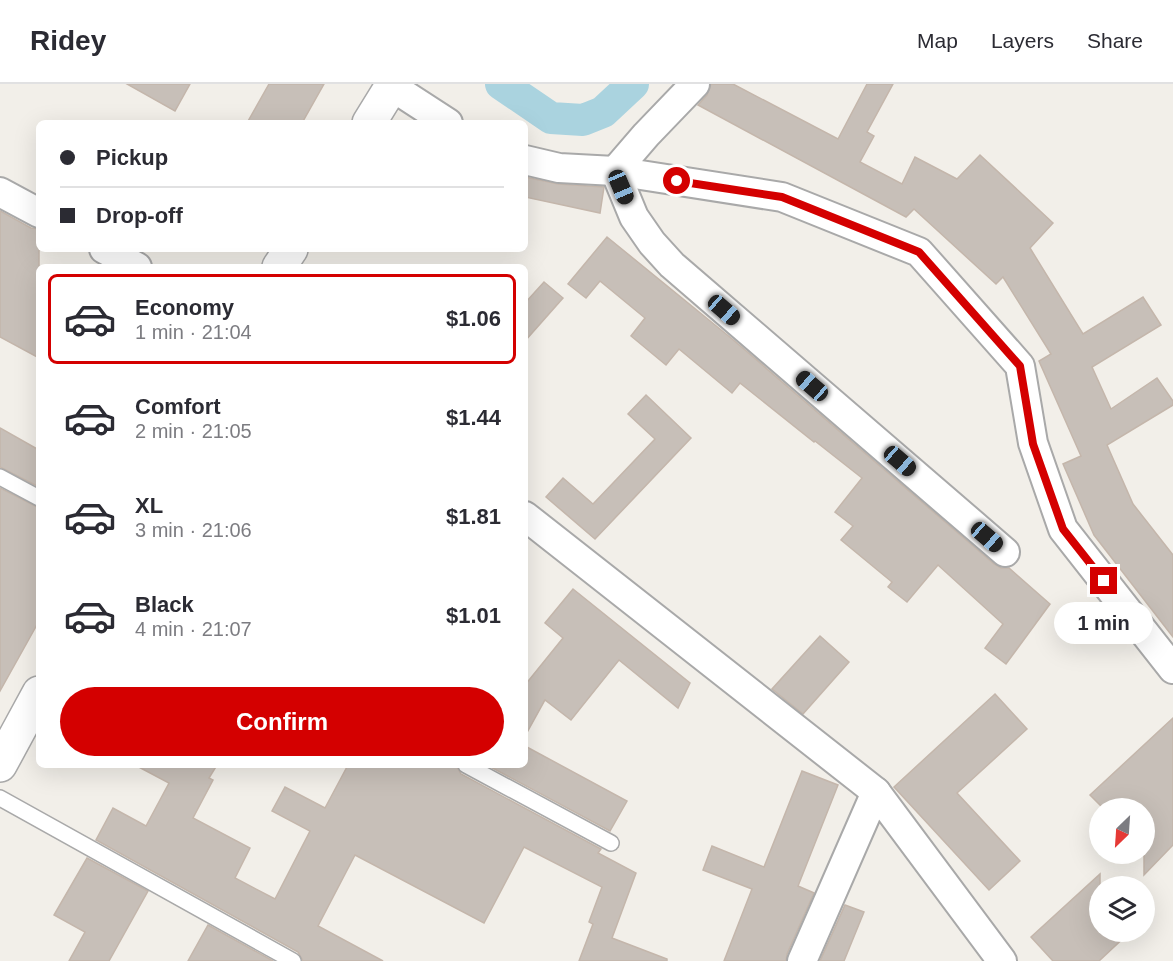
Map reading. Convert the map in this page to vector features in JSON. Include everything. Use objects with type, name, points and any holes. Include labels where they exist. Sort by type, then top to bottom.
[{"type":"street","points":[[615,171],[695,84]]},
{"type":"street","points":[[371,120],[391,85],[444,120]]},
{"type":"street","points":[[528,161],[559,168],[615,171],[782,197],[919,252],[1020,366],[1033,444],[1063,529],[1173,669]]},
{"type":"street","points":[[615,171],[634,218],[672,265],[1005,552]]},
{"type":"street","points":[[0,192],[36,211]]},
{"type":"street","points":[[110,252],[132,264]]},
{"type":"street","points":[[528,518],[876,792],[1002,961]]},
{"type":"street","points":[[1,763],[36,699]]},
{"type":"street","points":[[802,961],[876,792]]},
{"type":"lane","points":[[0,477],[36,496]]},
{"type":"lane","points":[[472,768],[610,843]]},
{"type":"lane","points":[[0,798],[293,961]]},
{"type":"building","points":[[127,84],[190,84],[175,111]]},
{"type":"building","points":[[269,84],[324,84],[304,120],[249,120]]},
{"type":"building","points":[[711,84],[733,84],[838,139],[867,84],[893,84],[867,132],[874,136],[860,162],[902,184],[915,157],[957,179],[980,155],[1053,223],[1030,248],[1083,334],[1143,297],[1161,325],[1092,367],[1111,409],[1157,378],[1173,401],[1173,405],[1107,445],[1133,504],[1173,555],[1173,637],[1094,535],[1063,464],[1081,456],[1039,361],[1051,354],[1003,277],[996,284],[914,209],[906,217],[698,105],[707,95]]},
{"type":"building","points":[[528,178],[558,184],[604,187],[600,213],[528,198]]},
{"type":"building","points":[[0,211],[36,229],[36,252],[39,252],[39,264],[36,264],[36,356],[0,337]]},
{"type":"building","points":[[607,237],[731,338],[994,564],[1001,568],[1009,568],[1050,604],[1006,664],[985,648],[1003,624],[938,565],[907,602],[888,587],[892,582],[841,540],[853,526],[835,512],[862,478],[740,383],[732,393],[679,349],[666,365],[631,336],[645,318],[600,281],[586,298],[568,284]]},
{"type":"building","points":[[544,282],[563,298],[528,338],[528,300]]},
{"type":"building","points":[[646,395],[691,438],[595,539],[546,497],[563,478],[593,504],[655,439],[628,414]]},
{"type":"building","points":[[0,428],[36,448],[36,485],[0,467]]},
{"type":"building","points":[[0,488],[36,506],[36,626],[0,691]]},
{"type":"building","points":[[573,589],[690,683],[678,708],[619,660],[571,720],[545,700],[528,731],[528,681],[563,638],[545,623]]},
{"type":"building","points":[[820,636],[849,662],[803,714],[772,689]]},
{"type":"building","points":[[995,694],[1027,729],[957,793],[1020,861],[989,890],[894,787]]},
{"type":"building","points":[[1173,718],[1173,845],[1155,864],[1155,798],[1093,798],[1090,795]]},
{"type":"building","points":[[528,748],[627,801],[610,831],[493,768],[528,768]]},
{"type":"building","points":[[141,768],[215,768],[209,778],[213,780],[193,818],[250,848],[235,878],[275,899],[310,831],[272,811],[285,787],[325,808],[346,768],[458,768],[461,774],[601,849],[598,853],[636,873],[612,938],[667,959],[667,961],[579,961],[593,924],[589,922],[602,887],[524,847],[484,923],[355,855],[318,926],[383,961],[303,961],[298,952],[96,840],[113,808],[146,826],[169,783]]},
{"type":"building","points":[[802,771],[838,785],[798,886],[814,893],[786,961],[724,961],[752,889],[703,870],[712,846],[764,867]]},
{"type":"building","points":[[87,858],[148,891],[109,961],[69,961],[85,932],[54,915]]},
{"type":"building","points":[[1144,864],[1155,864],[1144,875]]},
{"type":"building","points":[[1089,884],[1089,942],[1119,942],[1099,961],[1053,961],[1031,937]]},
{"type":"building","points":[[845,905],[864,912],[844,961],[820,961]]},
{"type":"building","points":[[208,925],[273,961],[188,961]]},
{"type":"waterway","points":[[501,84],[551,118],[583,120],[603,112],[633,84]]},
{"type":"route","points":[[677,181],[782,197],[919,252],[1020,366],[1033,444],[1063,529],[1104,581]]}]
